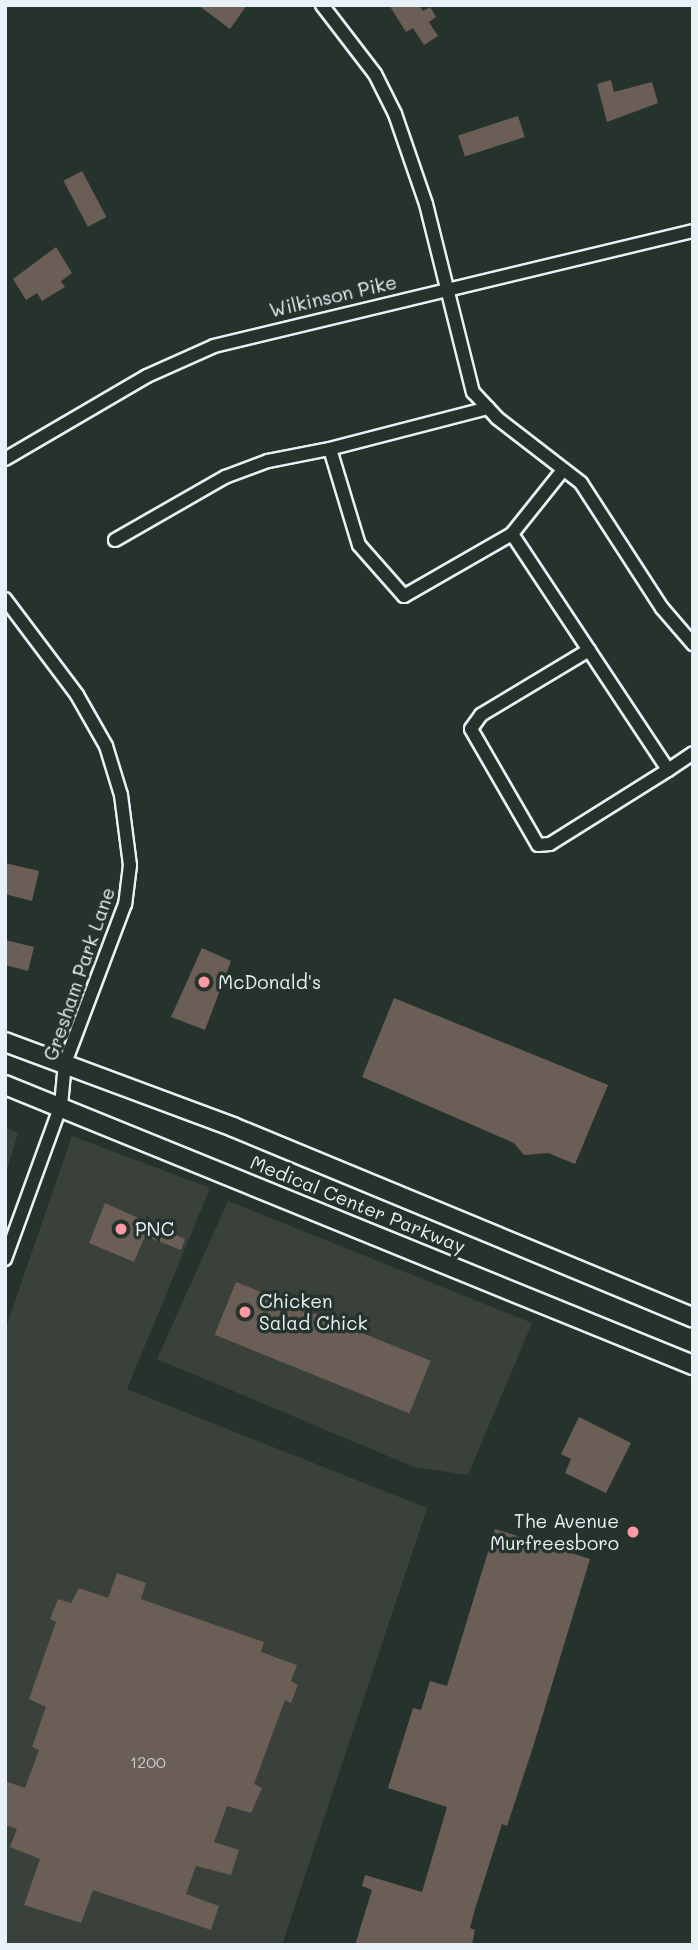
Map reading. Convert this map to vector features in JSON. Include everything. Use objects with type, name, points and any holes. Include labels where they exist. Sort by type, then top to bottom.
[{"type":"main road","name":"Medical Center Parkway","points":[[5,1042],[398,1193],[693,1318]]},
{"type":"main road","name":"Medical Center Parkway","points":[[5,1085],[61,1105],[693,1365]]},
{"type":"street","points":[[321,5],[375,74],[395,114],[426,204],[444,290],[473,392],[488,408],[581,483],[663,608],[693,644]]},
{"type":"street","name":"Wilkinson Pike","points":[[5,459],[147,376],[202,351],[272,329],[693,231]]},
{"type":"street","points":[[115,540],[225,477],[268,461],[330,449],[488,408]]},
{"type":"street","points":[[330,449],[359,545],[404,596],[512,534],[563,470]]},
{"type":"street","points":[[512,534],[668,770]]},
{"type":"street","name":"Gresham Park Lane","points":[[5,599],[77,695],[106,746],[130,842],[128,895],[65,1063],[61,1105],[5,1259]]},
{"type":"street","points":[[589,650],[481,715],[471,729],[538,845],[551,844],[693,753]]},
{"type":"shaded area","points":[[5,1127],[18,1133],[5,1176]]},
{"type":"shaded area","points":[[72,1136],[210,1188],[127,1389],[427,1508],[282,1945],[5,1945],[5,1330]]},
{"type":"shaded area","points":[[228,1201],[532,1323],[468,1475],[414,1467],[157,1359]]},
{"type":"building","points":[[198,5],[247,5],[230,29]]},
{"type":"building","points":[[389,5],[419,5],[423,11],[430,7],[436,17],[429,22],[438,36],[424,45],[413,28],[406,32]]},
{"type":"building","points":[[611,80],[614,92],[652,82],[658,103],[607,122],[597,84]]},
{"type":"building","points":[[518,116],[525,137],[465,156],[458,135]]},
{"type":"building","points":[[82,171],[106,217],[88,227],[63,181]]},
{"type":"building","points":[[56,247],[72,273],[61,281],[65,287],[42,301],[37,293],[26,300],[13,279]]},
{"type":"building","points":[[5,863],[39,871],[32,901],[5,894]]},
{"type":"building","points":[[5,940],[34,947],[28,971],[5,965]]},
{"type":"building","name":"McDonald's","points":[[202,948],[231,961],[205,1030],[171,1017]]},
{"type":"building","points":[[394,998],[608,1085],[575,1164],[548,1153],[524,1155],[514,1143],[362,1077]]},
{"type":"building","name":"PNC","points":[[105,1203],[185,1239],[181,1250],[145,1236],[134,1262],[89,1243]]},
{"type":"building","points":[[236,1282],[431,1361],[409,1414],[215,1335]]},
{"type":"building","points":[[579,1417],[631,1443],[606,1493],[565,1473],[571,1459],[561,1454]]},
{"type":"building","points":[[495,1529],[590,1559],[533,1747],[507,1826],[502,1824],[475,1909],[470,1928],[475,1930],[472,1945],[355,1945],[372,1890],[362,1886],[365,1875],[422,1892],[447,1807],[388,1788],[413,1708],[421,1710],[430,1681],[447,1686]]},
{"type":"building","points":[[117,1573],[146,1583],[141,1599],[264,1642],[261,1652],[297,1665],[291,1681],[298,1685],[291,1703],[285,1700],[254,1784],[262,1788],[251,1813],[227,1806],[214,1842],[239,1850],[231,1875],[196,1866],[186,1894],[219,1906],[211,1930],[93,1890],[81,1923],[24,1905],[40,1859],[10,1847],[17,1829],[5,1825],[5,1781],[25,1788],[39,1750],[32,1747],[46,1707],[29,1699],[56,1622],[50,1619],[58,1599],[71,1603],[79,1588],[108,1598]]},
{"type":"place","name":"McDonald's","points":[[204,982]]},
{"type":"place","name":"PNC","points":[[121,1229]]},
{"type":"place","name":"Chicken Salad Chick","points":[[245,1312]]},
{"type":"place","name":"The Avenue Murfreesboro","points":[[633,1532]]}]
